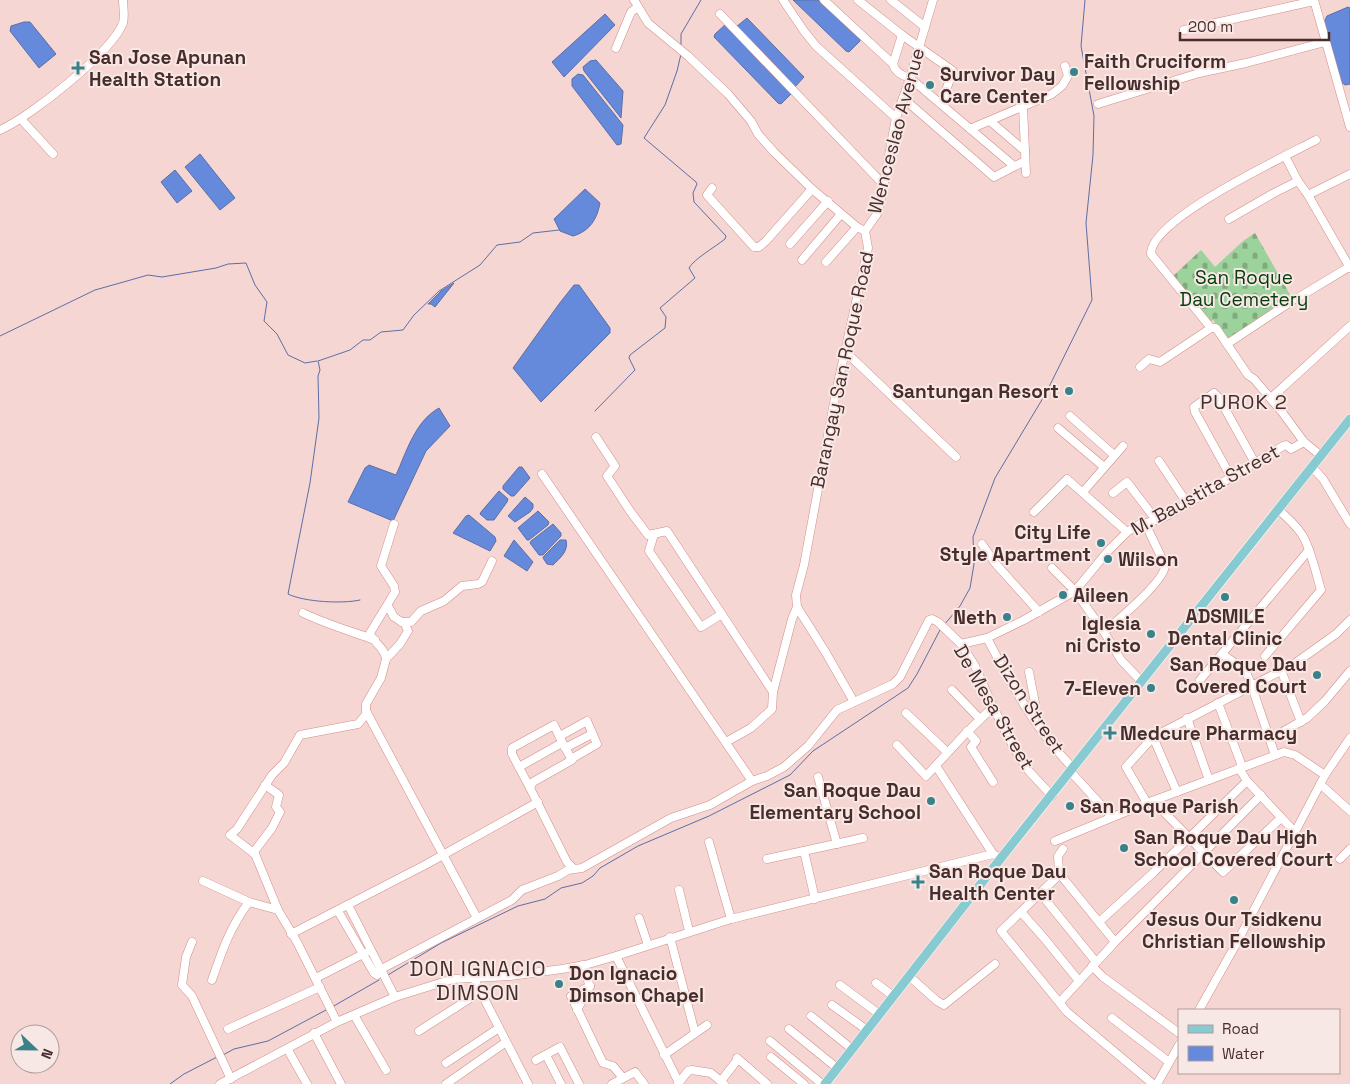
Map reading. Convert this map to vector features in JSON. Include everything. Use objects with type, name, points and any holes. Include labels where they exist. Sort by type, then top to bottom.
[{"type":"main road","points":[[823,1084],[893,996],[997,856],[1052,796],[1350,419]]},
{"type":"street","points":[[0,130],[36,109],[70,82],[115,37],[124,16],[123,0]]},
{"type":"street","points":[[784,0],[804,31],[820,51],[896,118]]},
{"type":"street","points":[[824,0],[893,64],[901,75],[910,78],[1014,166]]},
{"type":"street","points":[[858,0],[902,35],[953,71],[941,104]]},
{"type":"street","points":[[891,0],[925,27]]},
{"type":"street","name":"Wenceslao Avenue","points":[[864,231],[877,214],[896,118],[933,0]]},
{"type":"street","points":[[1184,30],[1314,0],[1350,126]]},
{"type":"street","points":[[616,48],[636,3]]},
{"type":"street","name":"Barangay San Roque Road","points":[[636,3],[648,23],[688,56],[728,94],[745,113],[761,138],[791,170],[841,214],[864,231],[868,248],[844,355],[804,564],[796,595],[797,607],[792,619],[773,692],[772,708],[751,728],[726,742]]},
{"type":"street","points":[[720,14],[883,184]]},
{"type":"street","points":[[893,64],[902,35]]},
{"type":"street","points":[[1098,104],[1199,73],[1246,63],[1325,42]]},
{"type":"street","points":[[970,129],[1052,94],[1062,86],[1068,76],[1065,66]]},
{"type":"street","points":[[903,98],[994,177],[1025,161]]},
{"type":"street","points":[[1023,107],[1026,173]]},
{"type":"street","points":[[21,119],[53,154]]},
{"type":"street","points":[[990,121],[1025,151]]},
{"type":"street","points":[[1316,140],[1207,199],[1178,217],[1161,233],[1150,250],[1151,254],[1227,344],[1248,375],[1271,398],[1304,442],[1320,455]]},
{"type":"street","points":[[1285,156],[1350,268],[1301,296]]},
{"type":"street","points":[[1308,195],[1350,174]]},
{"type":"street","points":[[1229,219],[1298,181]]},
{"type":"street","points":[[712,188],[707,195],[754,247],[759,247],[766,241],[812,189]]},
{"type":"street","points":[[790,244],[828,201]]},
{"type":"street","points":[[802,260],[841,214]]},
{"type":"street","points":[[826,262],[857,227]]},
{"type":"street","points":[[1227,344],[1292,301]]},
{"type":"street","points":[[1271,398],[1350,326]]},
{"type":"street","points":[[1140,368],[1150,359],[1160,362],[1214,328]]},
{"type":"street","points":[[844,355],[851,357],[956,457]]},
{"type":"street","points":[[1231,477],[1195,412],[1194,406],[1207,396],[1214,393],[1219,398],[1254,463]]},
{"type":"street","points":[[1070,416],[1114,455]]},
{"type":"street","points":[[1058,428],[1104,468]]},
{"type":"street","points":[[596,437],[615,466],[607,476],[630,511],[648,535],[667,531],[773,692]]},
{"type":"street","name":"M. Baustita Street","points":[[961,644],[987,638],[1039,612],[1075,591],[1108,551],[1127,532],[1138,525],[1156,520],[1177,510],[1283,446],[1288,446],[1292,449],[1304,442]]},
{"type":"street","points":[[1083,492],[1123,446]]},
{"type":"street","points":[[1160,461],[1187,503]]},
{"type":"street","points":[[1312,467],[1323,479],[1349,520]]},
{"type":"street","points":[[542,474],[752,782]]},
{"type":"street","points":[[1034,512],[1067,479],[1127,532]]},
{"type":"street","points":[[1113,493],[1127,482],[1156,520]]},
{"type":"street","points":[[1265,656],[1321,590],[1304,537],[1296,526],[1278,509]]},
{"type":"street","points":[[1104,632],[1143,596],[1165,571],[1166,565],[1145,523]]},
{"type":"street","points":[[394,524],[381,566],[394,586],[395,592],[370,633],[384,650],[386,659],[381,678],[366,704],[367,713],[477,918]]},
{"type":"street","points":[[654,534],[649,551],[701,627],[722,614]]},
{"type":"street","points":[[982,544],[995,563],[1039,612]]},
{"type":"street","points":[[1200,680],[1309,550]]},
{"type":"street","points":[[402,622],[411,622],[422,611],[444,601],[462,586],[482,582],[492,561]]},
{"type":"street","points":[[1052,568],[1075,591],[1121,660],[1141,681]]},
{"type":"street","points":[[386,659],[400,644],[408,631],[405,624],[394,617],[388,606]]},
{"type":"street","points":[[374,973],[512,900],[522,890],[573,868],[582,868],[671,818],[710,805],[784,767],[808,746],[837,710],[854,702],[797,607]]},
{"type":"street","points":[[303,613],[335,627],[344,628],[375,640]]},
{"type":"street","name":"De Mesa Street","points":[[854,702],[893,684],[900,678],[929,620],[940,625],[961,644],[975,666],[993,708],[1028,769],[1052,796]]},
{"type":"street","points":[[1282,818],[1223,872],[1189,837],[1150,802],[1126,766],[1153,736],[1251,684],[1294,664],[1336,634],[1350,620]]},
{"type":"street","name":"Dizon Street","points":[[987,638],[1008,680],[1044,734],[1112,817]]},
{"type":"street","points":[[1222,654],[1245,670],[1275,755]]},
{"type":"street","points":[[1281,670],[1301,722]]},
{"type":"street","points":[[1270,739],[1301,722],[1324,701],[1350,671]]},
{"type":"street","points":[[1028,709],[1035,703],[1029,672]]},
{"type":"street","points":[[952,690],[980,718]]},
{"type":"street","points":[[1218,703],[1247,781],[1294,832]]},
{"type":"street","points":[[897,745],[926,776],[967,731],[993,708]]},
{"type":"street","points":[[337,1022],[316,978],[278,910],[255,854],[230,835],[237,829],[266,785],[284,763],[300,735],[358,724],[367,713]]},
{"type":"street","points":[[906,713],[947,752]]},
{"type":"street","points":[[1187,718],[1209,780]]},
{"type":"street","points":[[530,788],[533,782],[572,762],[571,759],[597,744],[586,721],[563,743]]},
{"type":"street","points":[[571,759],[554,726],[512,748],[512,754],[567,862],[573,868]]},
{"type":"street","points":[[967,731],[976,741],[971,747],[993,782]]},
{"type":"street","points":[[519,767],[560,744],[592,734]]},
{"type":"street","points":[[1153,736],[1177,792]]},
{"type":"street","points":[[1199,1009],[1235,946],[1325,775],[1350,738]]},
{"type":"street","points":[[1055,841],[1150,802],[1284,752],[1295,755],[1325,775]]},
{"type":"street","points":[[220,1084],[288,1050],[337,1022],[395,997],[453,979],[510,976],[582,965],[616,956],[731,918],[997,856],[936,766]]},
{"type":"street","points":[[818,777],[837,844]]},
{"type":"street","points":[[1099,922],[1247,781]]},
{"type":"street","points":[[1320,784],[1350,811]]},
{"type":"street","points":[[253,852],[272,828],[280,812],[276,807],[278,795],[266,785]]},
{"type":"street","points":[[1060,1002],[1115,942],[1261,795]]},
{"type":"street","points":[[291,934],[338,911],[538,802]]},
{"type":"street","points":[[767,859],[863,838]]},
{"type":"street","points":[[709,842],[731,918]]},
{"type":"street","points":[[1063,849],[1058,856],[1057,863],[1060,874],[1115,942]]},
{"type":"street","points":[[1340,859],[1350,849]]},
{"type":"street","points":[[804,851],[815,898]]},
{"type":"street","points":[[1060,874],[1001,931],[1067,1012],[1155,1084],[1178,1047]]},
{"type":"street","points":[[203,881],[249,902],[278,910]]},
{"type":"street","points":[[679,890],[689,931]]},
{"type":"street","points":[[1040,893],[1103,977],[1178,1031]]},
{"type":"street","points":[[212,980],[236,918],[249,902]]},
{"type":"street","points":[[348,905],[395,997]]},
{"type":"street","points":[[338,911],[374,973],[384,978]]},
{"type":"street","points":[[1021,912],[1079,981]]},
{"type":"street","points":[[639,918],[648,945]]},
{"type":"street","points":[[670,937],[695,1033]]},
{"type":"street","points":[[192,942],[186,957],[182,985],[192,996],[216,1050],[241,1084]]},
{"type":"street","points":[[316,978],[370,951]]},
{"type":"street","points":[[616,956],[679,1084],[688,1071],[692,1070],[711,1073],[723,1083],[737,1058],[767,1084]]},
{"type":"street","points":[[908,976],[944,1006],[995,964]]},
{"type":"street","points":[[577,1010],[590,986],[582,965]]},
{"type":"street","points":[[473,977],[528,1084]]},
{"type":"street","points":[[876,983],[893,996]]},
{"type":"street","points":[[840,985],[879,1014]]},
{"type":"street","points":[[590,986],[571,996],[603,1063],[613,1066],[623,1078]]},
{"type":"street","points":[[228,1029],[320,987]]},
{"type":"street","points":[[419,1031],[480,992]]},
{"type":"street","points":[[832,1005],[867,1030]]},
{"type":"street","points":[[354,1015],[386,1070]]},
{"type":"street","points":[[811,1016],[852,1049]]},
{"type":"street","points":[[1112,1018],[1169,1062]]},
{"type":"street","points":[[664,1055],[707,1025]]},
{"type":"street","points":[[446,1063],[499,1028]]},
{"type":"street","points":[[789,1029],[837,1068]]},
{"type":"street","points":[[314,1034],[341,1084]]},
{"type":"street","points":[[446,1084],[506,1042]]},
{"type":"street","points":[[770,1042],[823,1084]]},
{"type":"street","points":[[536,1060],[560,1047],[579,1084]]},
{"type":"street","points":[[288,1050],[307,1084]]},
{"type":"street","points":[[546,1055],[561,1084]]},
{"type":"street","points":[[771,1057],[804,1084]]},
{"type":"street","points":[[612,1084],[635,1072],[644,1084]]},
{"type":"green space","name":"San Roque Dau Cemetery","points":[[1255,233],[1293,300],[1230,340],[1226,338],[1213,320],[1209,322],[1172,277],[1201,250],[1215,267],[1243,241]]},
{"type":"water","points":[[793,0],[818,0],[860,41],[849,52],[846,51]]},
{"type":"water","points":[[1348,7],[1350,8],[1350,84],[1345,85],[1341,82],[1324,22],[1327,16]]},
{"type":"water","points":[[605,14],[615,25],[564,77],[552,62]]},
{"type":"water","points":[[747,18],[804,77],[794,88],[736,27]]},
{"type":"water","points":[[30,22],[56,54],[39,68],[10,31],[11,26]]},
{"type":"water","points":[[726,24],[792,93],[781,104],[714,37]]},
{"type":"water","points":[[596,60],[623,91],[621,118],[584,71],[583,67],[590,61]]},
{"type":"water","points":[[578,74],[583,75],[623,125],[621,144],[617,145],[572,86],[572,79]]},
{"type":"water","points":[[200,154],[235,198],[220,210],[185,167]]},
{"type":"water","points":[[175,170],[192,191],[177,203],[161,182]]},
{"type":"water","points":[[585,189],[600,203],[595,219],[588,228],[579,234],[573,236],[560,231],[554,219]]},
{"type":"water","points":[[454,283],[435,307],[428,304],[441,291]]},
{"type":"water","points":[[574,285],[579,285],[610,328],[610,333],[541,402],[513,368]]},
{"type":"water","points":[[439,408],[450,426],[426,451],[393,521],[348,502],[365,468],[369,465],[396,475],[417,429]]},
{"type":"water","points":[[519,467],[522,467],[530,478],[514,496],[511,496],[503,489],[503,486]]},
{"type":"water","points":[[499,491],[508,499],[507,502],[494,520],[487,520],[480,514]]},
{"type":"water","points":[[525,497],[533,504],[533,508],[515,522],[508,516]]},
{"type":"water","points":[[538,511],[549,522],[548,525],[527,540],[518,528]]},
{"type":"water","points":[[469,515],[495,537],[496,541],[490,551],[453,533],[466,516]]},
{"type":"water","points":[[553,524],[561,533],[561,536],[543,555],[539,555],[530,543]]},
{"type":"water","points":[[514,540],[533,562],[527,571],[504,556]]},
{"type":"water","points":[[560,540],[566,540],[565,551],[553,565],[547,564],[543,558],[544,556]]},
{"type":"waterway","points":[[681,45],[681,34],[701,0]]},
{"type":"waterway","points":[[944,625],[960,606],[970,588],[974,564],[973,537],[995,478],[1046,393],[1092,300],[1086,223],[1093,155],[1094,116],[1081,46],[1085,0]]},
{"type":"waterway","points":[[595,411],[635,370],[629,358],[630,355],[665,328],[666,317],[660,308],[695,278],[689,268],[700,257],[725,239],[726,236],[694,202],[693,193],[696,182],[644,138],[665,105],[681,54]]},
{"type":"waterway","points":[[360,600],[324,602],[288,594],[310,483],[319,418],[318,376],[320,370],[318,361],[350,350],[363,340],[370,340],[381,332],[403,330],[414,315],[439,291],[480,265],[497,245],[520,242],[533,233],[559,230]]},
{"type":"waterway","points":[[0,336],[95,290],[148,275],[162,277],[216,268],[228,264],[246,263],[255,285],[267,302],[264,321],[277,334],[288,355],[305,363],[317,361]]},
{"type":"waterway","points":[[388,975],[441,943],[518,906],[545,899],[561,888],[582,883],[593,876],[600,868],[638,846],[709,816],[790,775],[813,751],[908,688],[940,630]]},
{"type":"waterway","points":[[332,1007],[379,980]]},
{"type":"waterway","points":[[223,1055],[234,1049],[268,1041],[326,1010]]},
{"type":"waterway","points":[[170,1084],[184,1074],[217,1057]]},
{"type":"place","name":"San Jose Apunan Health Station","points":[[78,68]]},
{"type":"place","name":"Faith Cruciform Fellowship","points":[[1074,72]]},
{"type":"place","name":"Survivor Day Care Center","points":[[930,85]]},
{"type":"place","name":"Santungan Resort","points":[[1069,391]]},
{"type":"place","name":"City Life Style Apartment","points":[[1101,543]]},
{"type":"place","name":"Wilson","points":[[1108,559]]},
{"type":"place","name":"Aileen","points":[[1063,595]]},
{"type":"place","name":"ADSMILE Dental Clinic","points":[[1225,597]]},
{"type":"place","name":"Neth","points":[[1007,617]]},
{"type":"place","name":"Iglesia ni Cristo","points":[[1151,634]]},
{"type":"place","name":"San Roque Dau Covered Court","points":[[1317,675]]},
{"type":"place","name":"7-Eleven","points":[[1151,688]]},
{"type":"place","name":"Medcure Pharmacy","points":[[1110,733]]},
{"type":"place","name":"San Roque Dau Elementary School","points":[[931,801]]},
{"type":"place","name":"San Roque Parish","points":[[1070,806]]},
{"type":"place","name":"San Roque Dau High School Covered Court","points":[[1124,848]]},
{"type":"place","name":"San Roque Dau Health Center","points":[[918,882]]},
{"type":"place","name":"Jesus Our Tsidkenu Christian Fellowship","points":[[1234,900]]},
{"type":"place","name":"Don Ignacio Dimson Chapel","points":[[559,984]]},
{"type":"district","name":"PUROK 2","points":[[1244,402]]},
{"type":"district","name":"DON IGNACIO DIMSON","points":[[478,980]]}]
